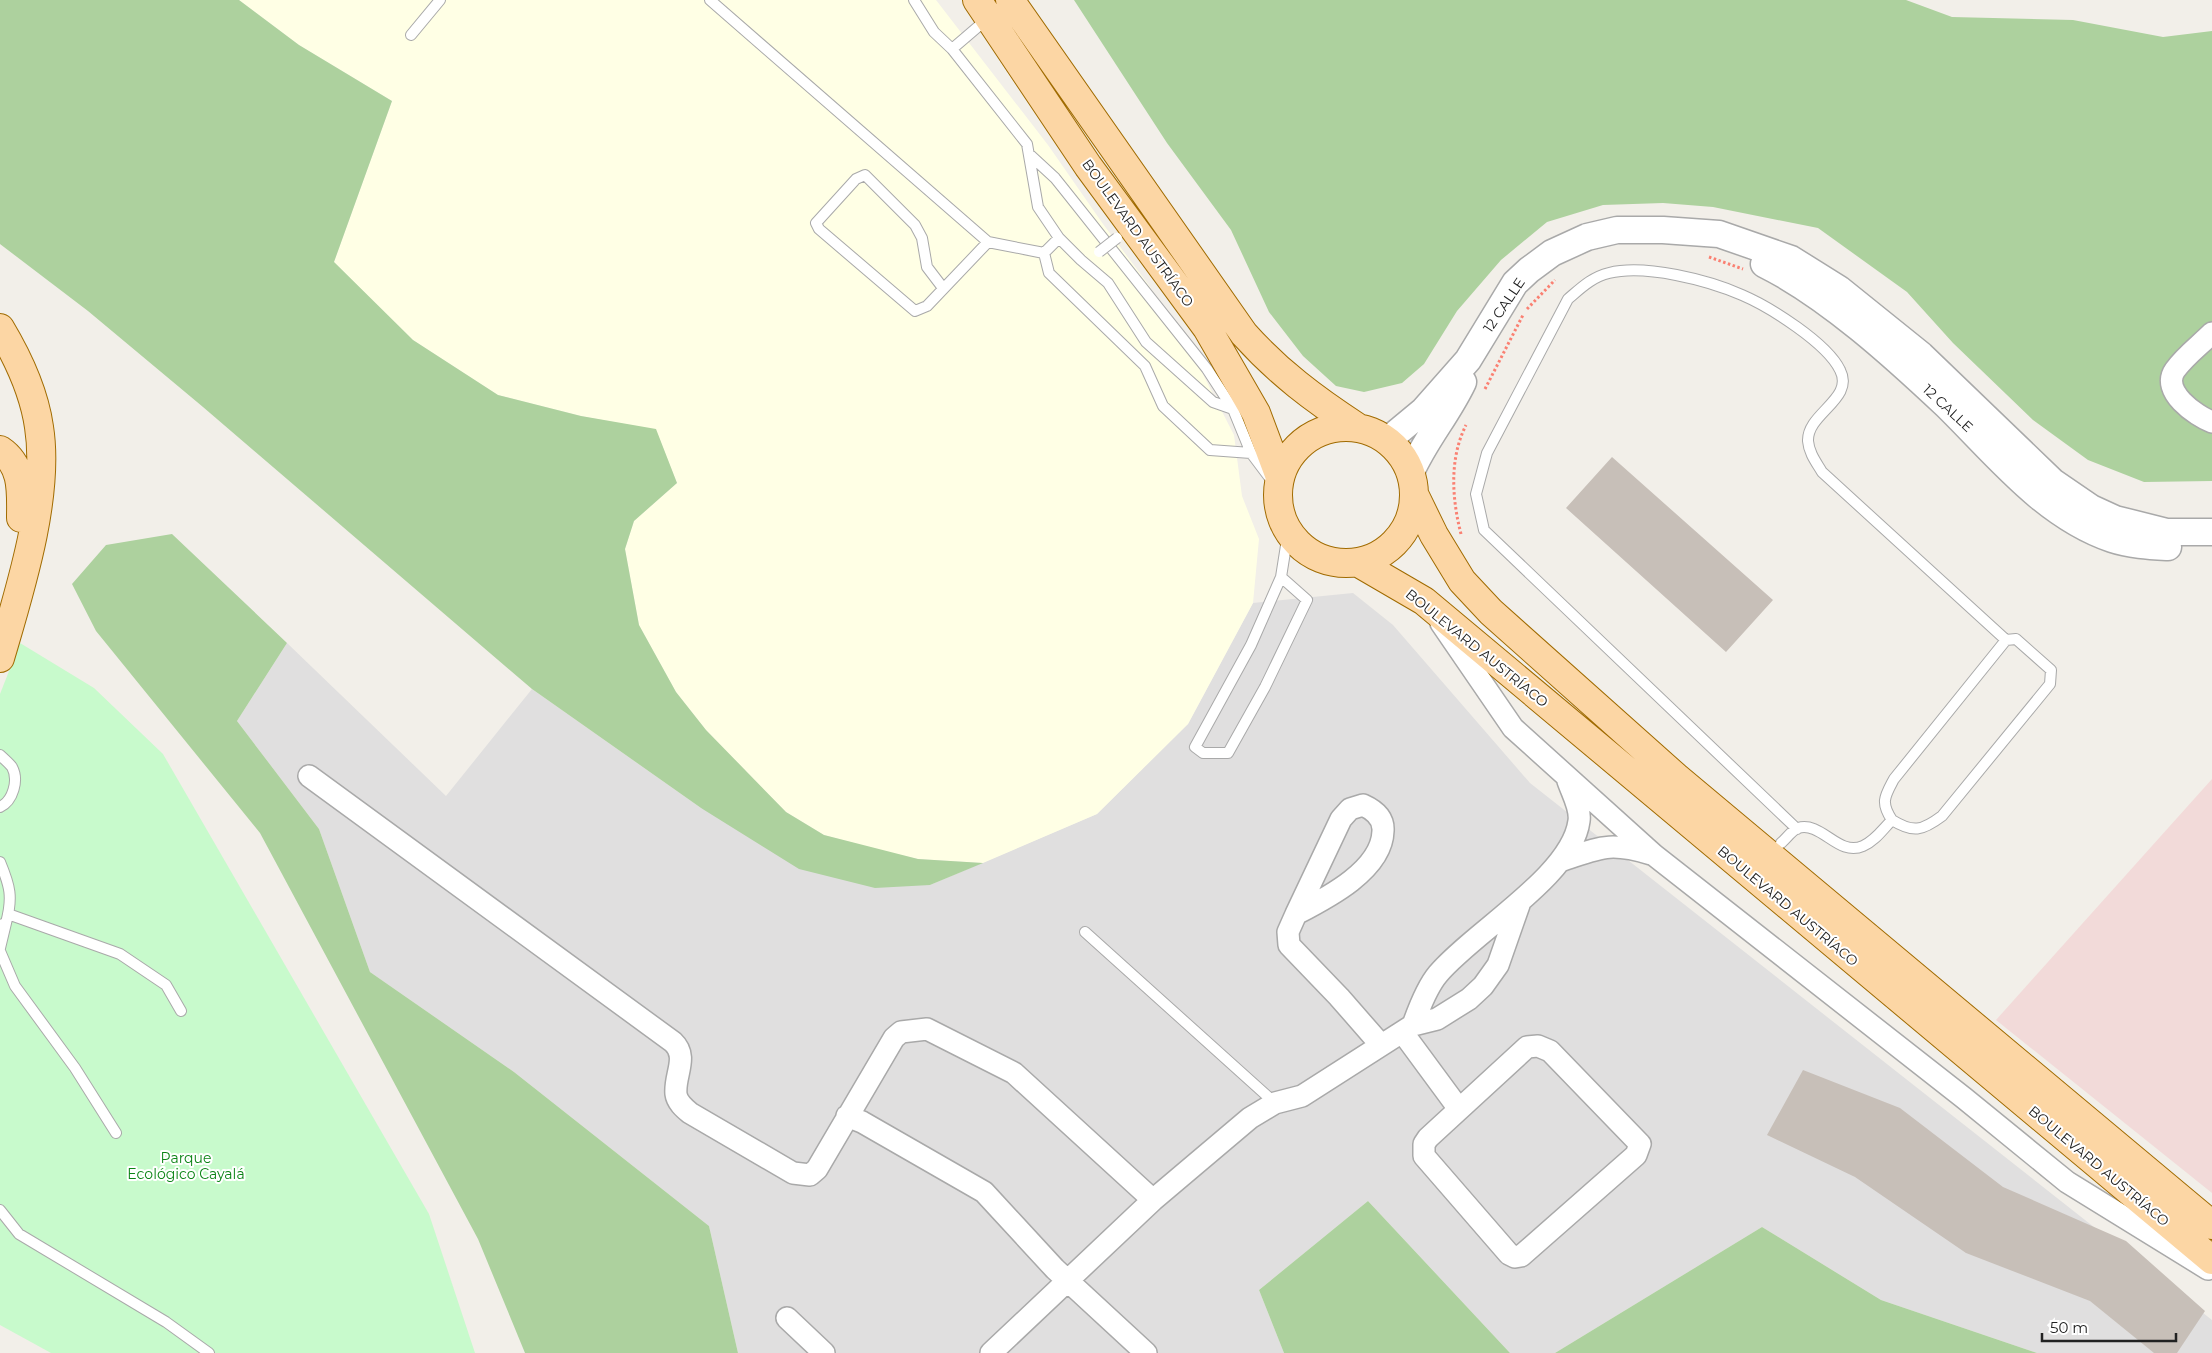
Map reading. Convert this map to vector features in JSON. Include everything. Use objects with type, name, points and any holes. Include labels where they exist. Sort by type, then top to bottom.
[{"type":"main road","name":"BOULEVARD AUSTRÍACO","points":[[1010,0],[1244,334],[1273,366],[1324,406],[1357,427]]},
{"type":"main road","name":"BOULEVARD AUSTRÍACO","points":[[983,9],[1088,166],[1207,328],[1256,413],[1279,482]]},
{"type":"main road","points":[[0,328],[30,390],[38,418],[42,469],[35,519],[0,658]]},
{"type":"main road","points":[[1334,427],[1357,427],[1378,434],[1388,440],[1403,456],[1412,483],[1410,518],[1398,539],[1380,554],[1357,562],[1337,563],[1316,557],[1303,549],[1288,533],[1280,514],[1279,482],[1289,457],[1309,438],[1334,427]]},
{"type":"main road","points":[[0,450],[12,461],[19,475],[21,578]]},
{"type":"main road","name":"BOULEVARD AUSTRÍACO","points":[[1412,483],[1434,536],[1462,581],[1491,612],[1676,777],[2212,1225]]},
{"type":"main road","name":"BOULEVARD AUSTRÍACO","points":[[1357,562],[1424,601],[2212,1260]]},
{"type":"street","name":"12 CALLE","points":[[1388,440],[1423,411],[1468,360],[1515,283],[1529,270],[1561,248],[1587,236],[1617,230],[1663,230],[1696,244],[1766,265],[1804,287],[1826,303],[1902,367],[2028,485],[2072,521],[2114,540],[2142,546],[2172,547],[2212,541]]},
{"type":"street","name":"12 CALLE","points":[[1696,244],[1719,234],[1741,240],[1791,259],[1826,279],[1921,355],[2053,482],[2090,508],[2114,519],[2167,532],[2212,532]]},
{"type":"street","points":[[2212,333],[2174,371],[2172,382],[2183,404],[2201,418],[2212,422]]},
{"type":"street","name":"12 CALLE","points":[[1412,483],[1422,448],[1458,392],[1466,375],[1468,360]]},
{"type":"street","points":[[1424,601],[1513,728],[1654,855],[1964,1098],[2067,1182],[2212,1272]]},
{"type":"street","points":[[309,776],[672,1042],[680,1049],[681,1056],[676,1095],[681,1104],[690,1113],[793,1173],[810,1175],[818,1169],[847,1116],[894,1038],[901,1032],[927,1029],[1014,1073],[1153,1200]]},
{"type":"street","points":[[1408,1029],[1436,975],[1468,944],[1519,904],[1560,861],[1574,836],[1579,820],[1578,810],[1567,778]]},
{"type":"street","points":[[1296,914],[1323,900],[1352,881],[1377,854],[1383,838],[1384,828],[1374,810],[1364,805],[1350,809],[1341,819],[1296,914],[1288,932],[1289,945],[1339,997],[1380,1045]]},
{"type":"street","points":[[1560,861],[1608,846],[1630,848],[1654,855]]},
{"type":"street","points":[[991,1353],[1153,1200],[1250,1118],[1275,1103],[1302,1096],[1408,1029],[1453,1010],[1483,986],[1498,965],[1519,904]]},
{"type":"street","points":[[1408,1029],[1459,1109]]},
{"type":"street","points":[[1538,1046],[1550,1051],[1640,1144],[1636,1155],[1521,1256],[1515,1257],[1509,1254],[1424,1156],[1424,1144],[1428,1138],[1459,1109],[1527,1047],[1538,1046]]},
{"type":"street","points":[[847,1116],[862,1122],[984,1192],[1067,1280],[1146,1353]]},
{"type":"street","points":[[787,1318],[824,1353]]},
{"type":"lane","points":[[410,35],[440,0]]},
{"type":"lane","points":[[710,0],[988,242],[1044,253]]},
{"type":"lane","points":[[914,0],[934,32],[952,49],[1027,144],[1038,207],[1060,238],[1081,260],[1108,283],[1146,342],[1213,402],[1233,410]]},
{"type":"lane","points":[[952,49],[983,9]]},
{"type":"lane","points":[[1029,154],[1055,178],[1206,369],[1233,410],[1251,453],[1279,482]]},
{"type":"lane","points":[[1081,260],[1099,252],[1117,238],[1115,222],[1097,194],[1088,166]]},
{"type":"lane","points":[[943,288],[927,267],[922,238],[915,225],[865,175],[856,180],[816,223],[819,229],[915,311],[927,306],[988,242]]},
{"type":"lane","points":[[1044,253],[1060,238]]},
{"type":"lane","points":[[1044,253],[1049,273],[1144,366],[1163,406],[1210,450],[1251,453]]},
{"type":"lane","points":[[1797,829],[1484,530],[1476,494],[1487,453],[1568,299],[1587,282],[1609,273],[1635,271],[1674,274],[1742,295],[1786,320],[1820,345],[1840,370],[1844,383],[1841,391],[1813,426],[1808,440],[1812,456],[1822,472],[2006,640]]},
{"type":"lane","points":[[1281,577],[1307,600],[1265,687],[1228,753],[1203,753],[1195,747],[1251,645],[1281,577],[1288,533]]},
{"type":"lane","points":[[2016,639],[2051,670],[2050,684],[1942,816],[1927,827],[1915,829],[1905,828],[1892,820],[1884,808],[1885,796],[1894,779],[2006,640],[2016,639]]},
{"type":"lane","points":[[0,756],[12,766],[16,782],[4,805],[0,807]]},
{"type":"lane","points":[[1781,843],[1797,829],[1812,828],[1838,844],[1856,848],[1872,841],[1892,820]]},
{"type":"lane","points":[[0,862],[10,886],[0,949],[15,986],[75,1068],[116,1133]]},
{"type":"lane","points":[[5,920],[120,954],[166,985],[181,1011]]},
{"type":"lane","points":[[1085,932],[1275,1103]]},
{"type":"lane","points":[[0,1210],[19,1234],[166,1322],[209,1353]]},
{"type":"path","points":[[1696,244],[1748,271]]},
{"type":"path","points":[[1481,395],[1525,311],[1534,299],[1558,278]]},
{"type":"path","points":[[1461,537],[1456,516],[1454,471],[1458,447],[1468,420]]},
{"type":"shaded area","points":[[239,0],[936,0],[1048,145],[1148,284],[1191,351],[1234,435],[1242,496],[1259,539],[1253,603],[1188,724],[1097,814],[983,863],[918,859],[883,851],[824,835],[786,812],[706,730],[676,692],[639,625],[625,549],[634,521],[677,483],[656,430],[581,416],[498,395],[413,340],[334,262],[392,101],[299,45]]},
{"type":"shaded area","points":[[1353,593],[1393,625],[1530,783],[2212,1320],[2212,1353],[2037,1353],[1881,1300],[1762,1227],[1555,1353],[1510,1353],[1368,1201],[1259,1290],[1284,1353],[738,1353],[709,1226],[514,1072],[370,972],[319,829],[237,721],[287,643],[446,796],[532,689],[701,808],[930,885],[1097,814],[1188,724],[1253,603]]},
{"type":"shaded area","points":[[2212,779],[2212,1193],[1996,1020]]},
{"type":"green space","points":[[0,0],[239,0],[299,45],[392,101],[334,262],[413,340],[498,395],[581,416],[656,429],[677,483],[634,521],[625,549],[639,625],[676,692],[706,730],[786,812],[824,835],[918,859],[983,863],[930,885],[875,888],[799,869],[701,808],[532,689],[203,407],[88,311],[0,244]]},
{"type":"green space","points":[[1074,0],[1906,0],[1952,17],[2073,20],[2163,37],[2212,31],[2212,481],[2144,482],[2088,460],[2033,420],[1953,343],[1907,292],[1818,228],[1713,207],[1663,203],[1603,205],[1547,222],[1501,260],[1457,311],[1424,364],[1402,383],[1364,392],[1336,386],[1303,356],[1269,312],[1231,230],[1167,143]]},
{"type":"green space","points":[[172,534],[287,643],[237,721],[319,829],[370,972],[514,1072],[709,1226],[738,1353],[525,1353],[478,1239],[260,833],[96,631],[72,584],[106,545]]},
{"type":"green space","name":"Parque Ecológico Cayalá","points":[[20,643],[94,688],[163,754],[429,1214],[475,1353],[51,1353],[0,1325],[0,694]]},
{"type":"green space","points":[[1368,1201],[1510,1353],[1284,1353],[1259,1290]]},
{"type":"green space","points":[[1762,1227],[1881,1300],[2037,1353],[1555,1353]]},
{"type":"building","points":[[1612,457],[1773,600],[1726,652],[1566,508]]},
{"type":"building","points":[[1803,1070],[1900,1108],[2003,1187],[2126,1241],[2205,1311],[2177,1353],[2154,1353],[2090,1301],[1966,1253],[1855,1177],[1767,1135]]}]
